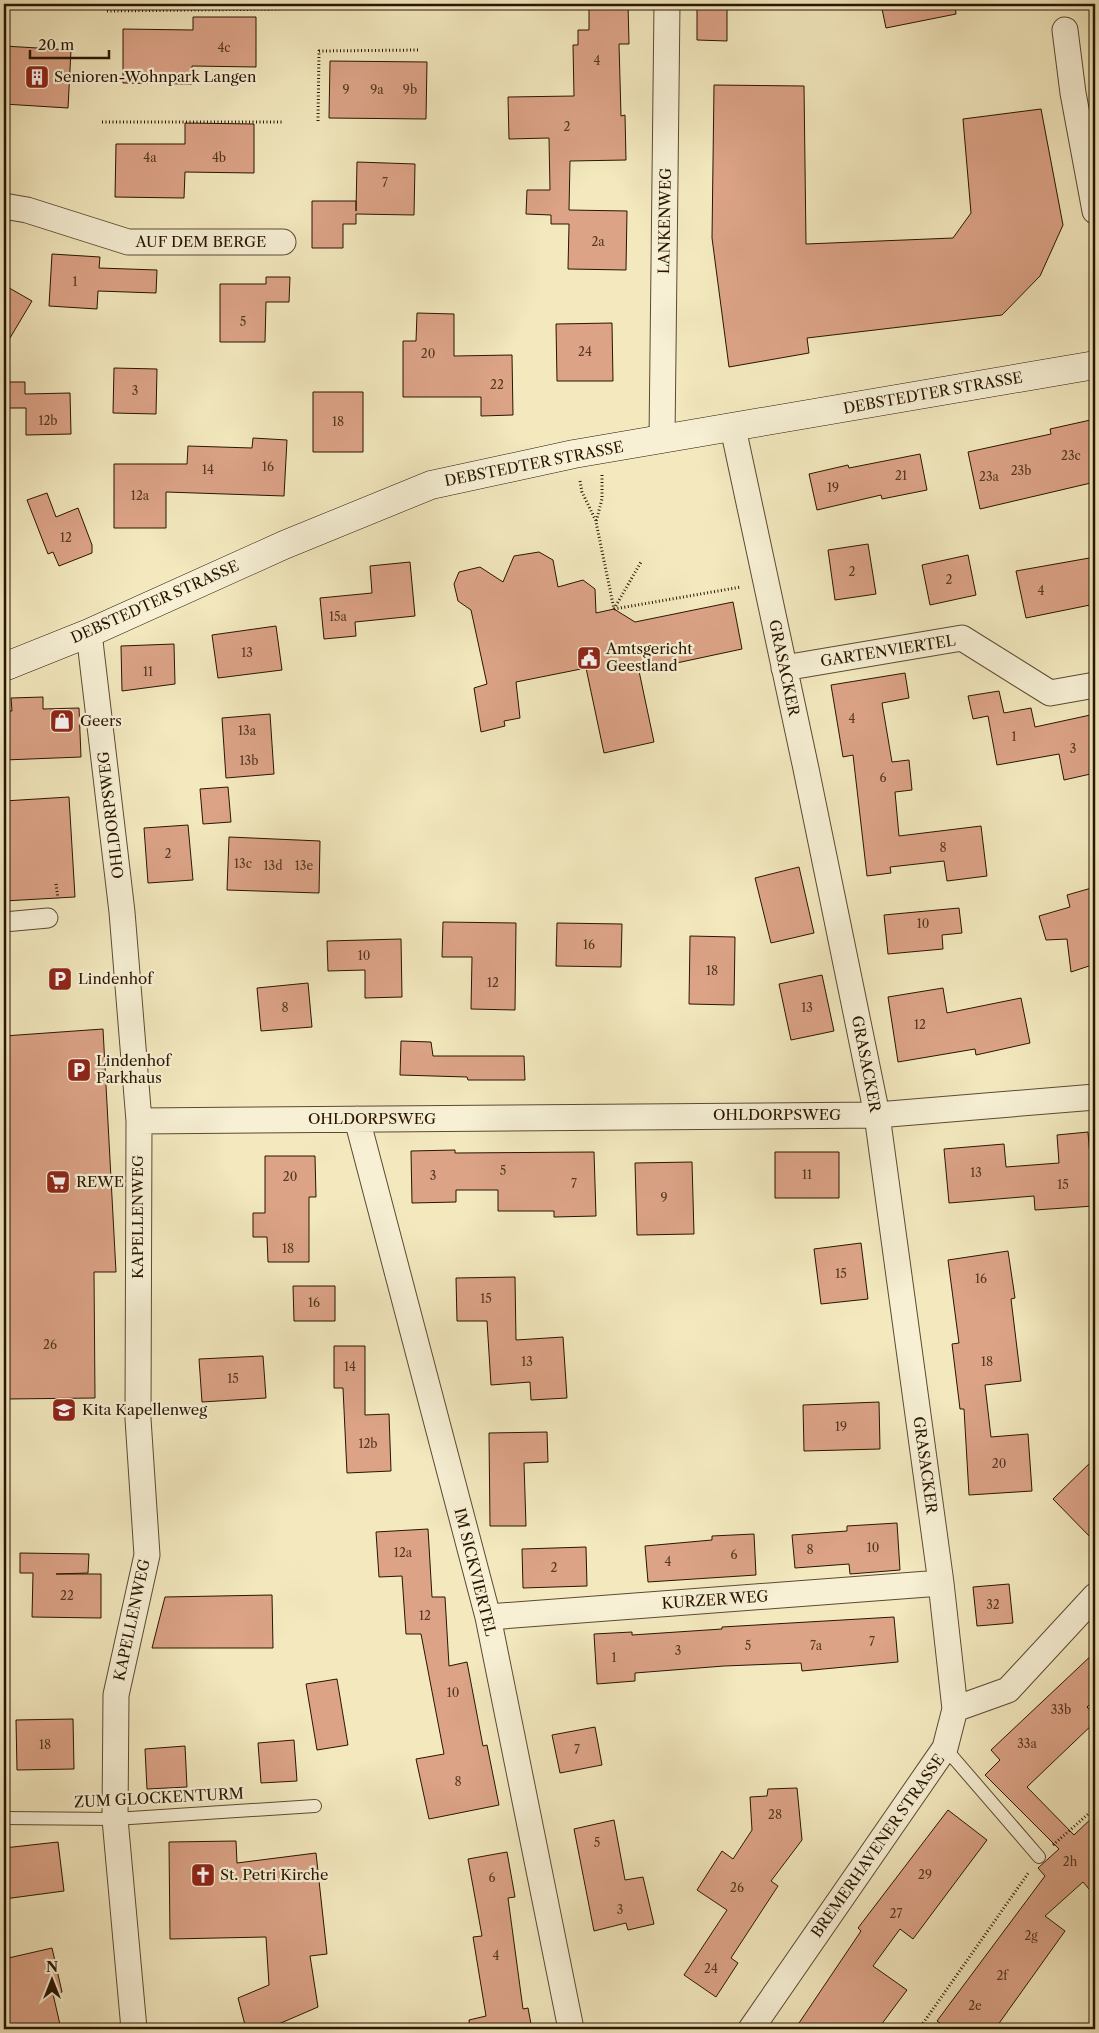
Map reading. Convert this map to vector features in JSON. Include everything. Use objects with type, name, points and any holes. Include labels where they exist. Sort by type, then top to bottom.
[{"type":"main road","name":"DEBSTEDTER STRASSE","points":[[4,667],[89,633],[284,545],[431,485],[586,452],[1095,365]]},
{"type":"street","name":"LANKENWEG","points":[[662,439],[667,4]]},
{"type":"street","points":[[1065,30],[1073,93],[1095,211]]},
{"type":"street","name":"AUF DEM BERGE","points":[[4,206],[27,210],[128,242],[283,242]]},
{"type":"street","name":"GRASACKER","points":[[733,428],[877,1115],[941,1583],[955,1709]]},
{"type":"street","name":"OHLDORPSWEG","points":[[89,633],[122,912],[139,1121],[877,1115],[1095,1097]]},
{"type":"street","name":"GARTENVIERTEL","points":[[784,668],[962,638],[1050,693],[1095,685]]},
{"type":"street","points":[[4,922],[48,918]]},
{"type":"street","name":"IM SICKVIERTEL","points":[[357,1119],[488,1617],[571,2029]]},
{"type":"street","name":"KAPELLENWEG","points":[[134,2029],[115,1819],[116,1695],[147,1555],[138,1419],[139,1121]]},
{"type":"street","name":"KURZER WEG","points":[[488,1617],[941,1583]]},
{"type":"street","points":[[955,1709],[1008,1690],[1095,1596]]},
{"type":"street","name":"BREMERHAVENER STRASSE","points":[[751,2029],[946,1748],[955,1709]]},
{"type":"lane","points":[[946,1748],[1039,1857]]},
{"type":"lane","name":"ZUM GLOCKENTURM","points":[[4,1818],[115,1819],[315,1806]]},
{"type":"path","points":[[107,11],[280,9]]},
{"type":"path","points":[[318,121],[319,51],[420,50]]},
{"type":"path","points":[[102,122],[282,122]]},
{"type":"path","points":[[586,452],[582,492],[596,522],[614,609]]},
{"type":"path","points":[[586,452],[602,499],[596,522]]},
{"type":"path","points":[[614,609],[641,562]]},
{"type":"path","points":[[614,609],[766,582]]},
{"type":"path","points":[[919,2029],[1039,1857],[1095,1808]]},
{"type":"building","points":[[589,4],[628,4],[629,44],[619,44],[621,116],[625,115],[626,160],[570,161],[569,210],[627,211],[626,270],[568,269],[569,224],[551,224],[551,215],[526,214],[527,190],[550,190],[549,138],[509,139],[508,97],[574,96],[573,45],[578,45],[578,30],[589,30]]},
{"type":"building","points":[[697,4],[727,4],[727,41],[697,40]]},
{"type":"building","points":[[881,4],[955,4],[956,14],[886,28]]},
{"type":"building","points":[[193,17],[256,17],[256,67],[192,66],[192,84],[123,83],[123,29],[193,30]]},
{"type":"building","name":"Senioren-Wohnpark Langen","points":[[4,46],[71,50],[68,108],[4,104]]},
{"type":"building","points":[[330,61],[427,62],[426,119],[329,118]]},
{"type":"building","points":[[714,85],[804,86],[806,244],[953,238],[971,213],[963,119],[1041,109],[1063,225],[1040,276],[1002,315],[807,338],[809,353],[729,367],[712,238]]},
{"type":"building","points":[[185,123],[254,124],[254,173],[185,172],[184,198],[115,197],[116,144],[185,144]]},
{"type":"building","points":[[357,162],[415,164],[414,215],[356,214],[356,224],[343,224],[343,248],[312,248],[312,201],[356,201],[356,211]]},
{"type":"building","points":[[52,254],[100,257],[99,268],[157,270],[156,293],[98,291],[97,309],[49,306]]},
{"type":"building","points":[[266,277],[290,277],[289,302],[266,302],[265,342],[220,342],[220,284],[266,284]]},
{"type":"building","points":[[4,285],[32,301],[4,348]]},
{"type":"building","points":[[417,313],[454,314],[454,356],[512,355],[513,415],[481,416],[481,397],[403,397],[403,341],[416,341]]},
{"type":"building","points":[[612,323],[613,381],[557,381],[556,324]]},
{"type":"building","points":[[114,368],[157,369],[156,414],[113,413]]},
{"type":"building","points":[[4,382],[25,382],[25,394],[70,393],[71,434],[26,435],[26,408],[4,408]]},
{"type":"building","points":[[313,392],[363,392],[363,452],[313,452]]},
{"type":"building","points":[[1095,419],[1095,482],[980,509],[968,452],[1051,434],[1050,429]]},
{"type":"building","points":[[253,438],[287,440],[284,496],[166,492],[166,528],[114,528],[114,464],[187,464],[188,446],[252,448]]},
{"type":"building","points":[[920,454],[927,490],[882,499],[881,495],[817,510],[809,474],[848,465],[849,468]]},
{"type":"building","points":[[47,493],[56,517],[78,508],[92,545],[92,553],[59,566],[53,552],[48,554],[27,500]]},
{"type":"building","points":[[868,544],[876,594],[835,600],[828,550]]},
{"type":"building","name":"Amtsgericht Geestland","points":[[539,552],[553,560],[558,587],[583,580],[595,589],[596,613],[614,609],[635,622],[733,602],[742,649],[639,671],[654,742],[604,753],[586,668],[516,682],[520,718],[504,721],[505,726],[481,732],[474,688],[487,684],[471,610],[458,601],[454,584],[459,572],[480,567],[503,582],[514,556]]},
{"type":"building","points":[[968,555],[976,595],[930,605],[922,565]]},
{"type":"building","points":[[1095,557],[1095,604],[1026,618],[1016,571]]},
{"type":"building","points":[[410,562],[415,616],[355,622],[356,636],[324,639],[320,598],[372,593],[370,566]]},
{"type":"building","points":[[276,626],[282,670],[218,678],[212,635]]},
{"type":"building","points":[[174,644],[175,684],[122,691],[121,646]]},
{"type":"building","points":[[905,673],[909,698],[882,703],[892,762],[909,760],[912,790],[895,792],[899,836],[981,826],[987,876],[947,881],[944,861],[890,867],[891,873],[867,876],[853,755],[843,757],[831,685]]},
{"type":"building","points":[[999,691],[1004,713],[1031,708],[1035,727],[1095,714],[1095,773],[1064,780],[1059,754],[997,765],[988,716],[973,719],[968,696]]},
{"type":"building","points":[[43,697],[43,709],[79,708],[81,757],[4,760],[4,711],[12,711],[11,698]]},
{"type":"building","points":[[270,714],[274,774],[226,778],[222,718]]},
{"type":"building","points":[[228,787],[231,822],[203,824],[200,789]]},
{"type":"building","points":[[69,797],[75,897],[4,901],[4,801]]},
{"type":"building","points":[[188,825],[193,880],[148,883],[144,828]]},
{"type":"building","points":[[229,837],[320,841],[319,893],[227,890]]},
{"type":"building","points":[[799,867],[814,933],[771,943],[755,878]]},
{"type":"building","points":[[1095,887],[1095,964],[1071,972],[1067,939],[1046,940],[1039,916],[1070,907],[1067,895]]},
{"type":"building","points":[[959,908],[962,933],[942,935],[943,949],[888,954],[884,915]]},
{"type":"building","points":[[443,922],[516,923],[515,1010],[471,1009],[472,957],[442,957]]},
{"type":"building","points":[[557,923],[622,924],[621,967],[556,966]]},
{"type":"building","points":[[690,936],[735,937],[734,1005],[689,1004]]},
{"type":"building","points":[[401,939],[402,997],[365,998],[365,970],[328,971],[327,941]]},
{"type":"building","points":[[822,975],[834,1031],[791,1040],[779,984]]},
{"type":"building","points":[[308,983],[312,1027],[261,1031],[257,988]]},
{"type":"building","points":[[943,988],[947,1013],[1021,998],[1030,1043],[976,1055],[975,1049],[898,1062],[888,997]]},
{"type":"building","points":[[103,1029],[116,1272],[94,1272],[95,1398],[6,1399],[4,1036]]},
{"type":"building","points":[[401,1041],[431,1042],[433,1056],[524,1056],[525,1080],[468,1080],[467,1077],[400,1075]]},
{"type":"building","points":[[1088,1132],[1094,1206],[1035,1210],[1034,1196],[949,1203],[944,1149],[1004,1144],[1006,1167],[1059,1163],[1057,1135]]},
{"type":"building","points":[[455,1150],[455,1153],[594,1152],[596,1216],[554,1217],[554,1211],[498,1211],[498,1190],[456,1190],[456,1202],[412,1203],[411,1151]]},
{"type":"building","points":[[775,1152],[839,1152],[839,1198],[775,1198]]},
{"type":"building","points":[[265,1156],[315,1156],[316,1197],[309,1197],[309,1262],[268,1262],[267,1237],[253,1237],[253,1213],[265,1213]]},
{"type":"building","points":[[692,1162],[694,1234],[637,1235],[635,1163]]},
{"type":"building","points":[[861,1243],[868,1299],[821,1304],[814,1249]]},
{"type":"building","points":[[1008,1251],[1015,1298],[1011,1299],[1021,1381],[985,1385],[991,1437],[1028,1434],[1032,1491],[969,1495],[964,1409],[960,1409],[952,1344],[959,1343],[948,1260]]},
{"type":"building","points":[[515,1277],[516,1340],[563,1337],[567,1398],[531,1400],[530,1382],[491,1385],[487,1321],[457,1321],[456,1278]]},
{"type":"building","points":[[293,1286],[335,1286],[335,1321],[294,1321]]},
{"type":"building","points":[[334,1346],[365,1346],[365,1415],[389,1414],[391,1471],[347,1473],[343,1388],[334,1388]]},
{"type":"building","points":[[263,1356],[266,1398],[202,1402],[199,1359]]},
{"type":"building","points":[[879,1402],[880,1449],[804,1451],[803,1405]]},
{"type":"building","points":[[547,1432],[548,1462],[524,1463],[526,1526],[490,1526],[489,1433]]},
{"type":"building","points":[[1095,1458],[1095,1542],[1053,1499]]},
{"type":"building","points":[[897,1523],[900,1570],[850,1574],[849,1564],[795,1568],[792,1535],[847,1531],[847,1526]]},
{"type":"building","points":[[428,1529],[432,1597],[445,1597],[449,1666],[467,1662],[483,1746],[487,1745],[499,1805],[429,1819],[416,1759],[444,1754],[421,1634],[406,1634],[402,1576],[379,1577],[376,1532]]},
{"type":"building","points":[[754,1534],[756,1575],[648,1582],[645,1546],[712,1540],[712,1536]]},
{"type":"building","points":[[586,1547],[587,1586],[523,1588],[522,1549]]},
{"type":"building","points":[[20,1553],[89,1554],[88,1573],[56,1574],[101,1574],[101,1618],[32,1617],[33,1573],[20,1573]]},
{"type":"building","points":[[1009,1584],[1013,1623],[977,1626],[973,1587]]},
{"type":"building","points":[[272,1595],[273,1648],[152,1648],[165,1597]]},
{"type":"building","points":[[894,1617],[898,1662],[802,1671],[801,1663],[724,1666],[635,1673],[635,1681],[597,1684],[594,1634],[632,1632],[632,1635],[722,1629],[722,1627]]},
{"type":"building","points":[[1095,1652],[1095,1699],[1087,1707],[1095,1716],[1095,1722],[1027,1787],[1074,1835],[1095,1815],[1095,1896],[1083,1882],[1045,1916],[1065,1931],[995,2029],[949,2029],[937,2021],[1045,1876],[1038,1868],[1059,1849],[985,1775],[1000,1760],[991,1750]]},
{"type":"building","points":[[337,1679],[348,1745],[317,1750],[306,1684]]},
{"type":"building","points":[[73,1719],[74,1769],[17,1770],[16,1720]]},
{"type":"building","points":[[595,1727],[602,1765],[560,1773],[552,1735]]},
{"type":"building","points":[[294,1740],[297,1781],[261,1783],[258,1743]]},
{"type":"building","points":[[185,1746],[187,1787],[147,1789],[145,1749]]},
{"type":"building","points":[[797,1788],[802,1840],[771,1881],[778,1886],[731,1958],[738,1963],[716,1997],[684,1975],[727,1910],[697,1890],[722,1851],[733,1859],[752,1830],[750,1797],[767,1796],[768,1789]]},
{"type":"building","points":[[948,1810],[987,1840],[913,1939],[900,1929],[873,1966],[907,1990],[878,2029],[795,2029],[861,1931],[858,1928]]},
{"type":"building","points":[[614,1820],[625,1880],[643,1877],[654,1924],[628,1930],[626,1923],[594,1931],[574,1829]]},
{"type":"building","points":[[236,1841],[237,1863],[316,1853],[327,1954],[310,1956],[318,2007],[267,2029],[246,2029],[238,1998],[269,1985],[266,1937],[170,1939],[169,1842]]},
{"type":"building","points":[[58,1842],[64,1891],[4,1899],[4,1848]]},
{"type":"building","points":[[507,1852],[515,1897],[508,1898],[523,2009],[528,2008],[532,2029],[470,2029],[469,2020],[486,2016],[473,1937],[482,1936],[468,1859]]},
{"type":"building","points":[[52,1948],[62,1992],[53,1994],[61,2029],[4,2029],[4,1959]]},
{"type":"railway","points":[[1091,2029],[1095,2023]]},
{"type":"place","name":"Senioren-Wohnpark Langen","points":[[37,77]]},
{"type":"place","name":"Amtsgericht Geestland","points":[[589,658]]},
{"type":"place","name":"Geers","points":[[62,721]]},
{"type":"place","name":"Lindenhof","points":[[60,979]]},
{"type":"place","name":"Lindenhof Parkhaus","points":[[79,1070]]},
{"type":"place","name":"REWE","points":[[58,1182]]},
{"type":"place","name":"Kita Kapellenweg","points":[[64,1410]]},
{"type":"place","name":"St. Petri Kirche","points":[[203,1875]]}]
